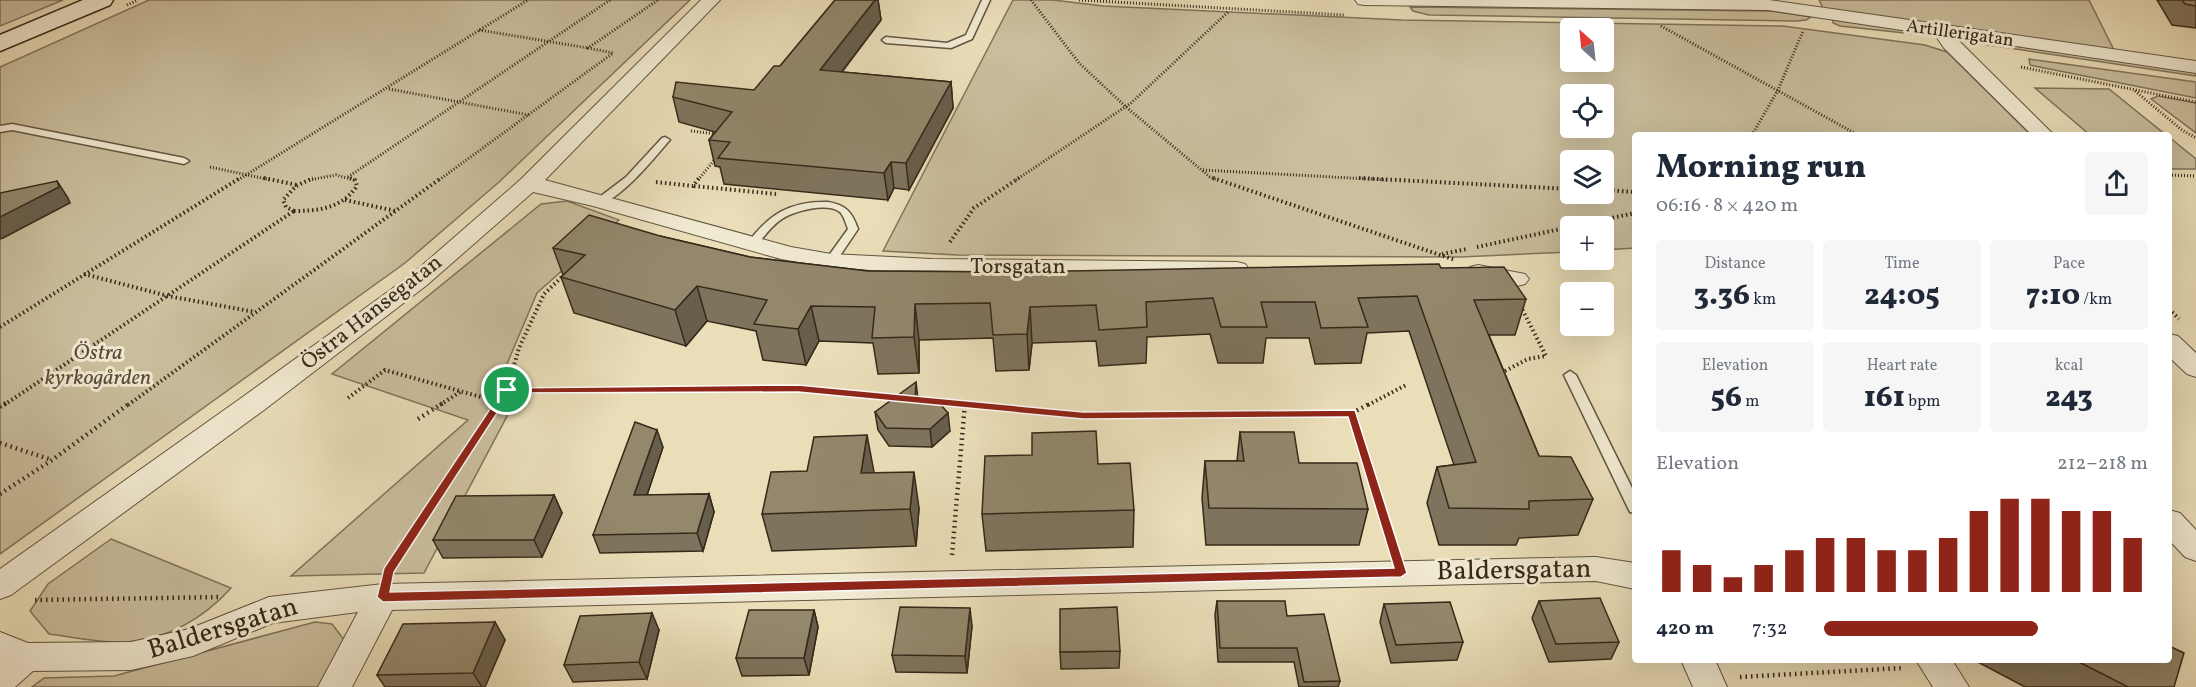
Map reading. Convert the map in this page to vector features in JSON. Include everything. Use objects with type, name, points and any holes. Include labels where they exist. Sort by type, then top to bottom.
[{"type":"main road","points":[[0,44],[102,0]]},
{"type":"street","name":"Östra Hansegatan","points":[[0,586],[254,403],[410,287],[528,185],[711,0]]},
{"type":"street","name":"Artillerigatan","points":[[1364,0],[1766,3],[2196,67]]},
{"type":"street","points":[[1942,31],[1950,44],[2041,132]]},
{"type":"street","name":"Torsgatan","points":[[528,185],[547,187],[601,201],[789,254],[831,261],[932,266],[1254,269]]},
{"type":"street","points":[[1457,271],[1508,278]]},
{"type":"street","points":[[2172,345],[2196,368]]},
{"type":"street","points":[[2172,524],[2196,549]]},
{"type":"street","name":"Baldersgatan","points":[[13,651],[131,656],[193,642],[269,610],[383,597],[1596,569],[1632,575]]},
{"type":"street","points":[[335,687],[383,597]]},
{"type":"street","points":[[0,679],[13,651]]},
{"type":"lane","points":[[886,40],[948,46],[969,37],[987,0]]},
{"type":"lane","points":[[0,129],[12,127],[184,161]]},
{"type":"lane","points":[[601,201],[630,179],[665,140]]},
{"type":"lane","points":[[752,244],[779,215],[800,207],[819,205],[840,208],[848,216],[853,229],[831,261]]},
{"type":"lane","points":[[1569,375],[1632,502]]},
{"type":"path","points":[[0,327],[528,0]]},
{"type":"path","points":[[348,177],[610,0]]},
{"type":"path","points":[[588,48],[658,0]]},
{"type":"path","points":[[1031,0],[1079,63],[1126,107],[1210,177],[1508,278],[1511,289],[1546,356],[1528,359],[1498,374]]},
{"type":"path","points":[[1079,0],[1349,15]]},
{"type":"path","points":[[932,266],[974,208],[1126,107],[1229,10]]},
{"type":"path","points":[[1652,21],[1853,132]]},
{"type":"path","points":[[1754,132],[1778,90],[1805,25]]},
{"type":"path","points":[[0,495],[52,460],[613,53],[478,29]]},
{"type":"path","points":[[2021,67],[2196,102]]},
{"type":"path","points":[[387,88],[529,115]]},
{"type":"path","points":[[2135,90],[2182,130],[2196,138]]},
{"type":"path","points":[[691,131],[723,134]]},
{"type":"path","points":[[693,186],[720,153]]},
{"type":"path","points":[[210,167],[297,185]]},
{"type":"path","points":[[1201,170],[1560,188]]},
{"type":"path","points":[[2172,175],[2196,176]]},
{"type":"path","points":[[324,176],[348,177],[355,180],[357,186],[345,200],[320,210],[294,211],[286,207],[284,200],[297,185],[324,176]]},
{"type":"path","points":[[630,179],[784,195]]},
{"type":"path","points":[[1614,191],[1632,192]]},
{"type":"path","points":[[345,200],[397,211]]},
{"type":"path","points":[[0,407],[294,211]]},
{"type":"path","points":[[1614,218],[1632,214]]},
{"type":"path","points":[[1440,255],[1560,230]]},
{"type":"path","points":[[383,597],[388,571],[507,390],[519,348],[543,294],[568,270]]},
{"type":"path","points":[[84,274],[168,296],[256,312]]},
{"type":"path","points":[[348,398],[385,370],[499,402]]},
{"type":"path","points":[[929,400],[1083,415],[1352,413],[1406,386]]},
{"type":"path","points":[[507,390],[798,389],[906,398]]},
{"type":"path","points":[[418,419],[461,392]]},
{"type":"path","points":[[949,585],[965,403]]},
{"type":"path","points":[[1352,413],[1401,573]]},
{"type":"path","points":[[0,443],[52,460]]},
{"type":"path","points":[[23,600],[235,596]]},
{"type":"path","points":[[1704,675],[1941,671]]},
{"type":"green space","points":[[0,0],[63,0],[0,26]]},
{"type":"green space","name":"Östra kyrkogården","points":[[149,0],[690,0],[499,182],[405,263],[0,554],[0,67]]},
{"type":"green space","points":[[1013,0],[1053,0],[1103,6],[1402,20],[1560,22],[1560,72],[1614,72],[1614,23],[1783,26],[1925,45],[1947,52],[2028,132],[1632,132],[1632,248],[1614,249],[1614,216],[1560,216],[1560,252],[1461,257],[957,255],[883,251]]},
{"type":"green space","points":[[1819,0],[2089,0],[2114,50],[1823,8]]},
{"type":"green space","points":[[1410,7],[1771,11],[1811,17],[1796,21],[1429,15],[1413,11]]},
{"type":"green space","points":[[1833,20],[1908,30],[1914,34],[1840,26],[1833,23]]},
{"type":"green space","points":[[1981,41],[2196,72],[2196,76],[1983,44]]},
{"type":"green space","points":[[2029,59],[2196,82],[2196,98],[2034,66],[2030,65]]},
{"type":"green space","points":[[2035,88],[2109,89],[2162,132],[2086,132]]},
{"type":"green space","points":[[2158,96],[2196,103],[2196,133],[2151,99]]},
{"type":"green space","points":[[2172,139],[2196,159],[2196,169],[2172,169]]},
{"type":"green space","points":[[567,201],[619,220],[537,293],[495,392],[513,405],[424,573],[291,576],[468,420],[332,374],[541,204]]},
{"type":"green space","points":[[111,539],[231,588],[197,617],[157,637],[119,642],[49,634],[30,611],[48,584]]},
{"type":"green space","points":[[315,622],[332,624],[345,641],[320,687],[32,687],[44,678],[114,676]]},
{"type":"building","points":[[835,0],[875,0],[820,70],[951,82],[906,163],[891,162],[884,173],[718,158],[730,142],[709,140],[732,112],[673,97],[676,82],[754,90],[774,66],[780,66]]},
{"type":"building","points":[[2182,0],[2196,0],[2196,6],[2185,4]]},
{"type":"building","points":[[57,181],[59,187],[0,217],[0,193]]},
{"type":"building","points":[[589,215],[660,236],[750,257],[868,271],[1014,272],[1439,264],[1441,268],[1504,267],[1526,299],[1474,300],[1539,456],[1571,457],[1593,499],[1529,501],[1529,509],[1449,508],[1437,467],[1476,462],[1417,296],[1358,298],[1368,327],[1321,328],[1315,302],[1261,302],[1267,327],[1221,327],[1213,298],[1146,302],[1147,327],[1099,330],[1096,305],[1030,307],[1027,334],[993,335],[990,303],[915,304],[914,337],[872,338],[875,307],[811,306],[798,329],[754,324],[767,300],[697,286],[675,310],[561,277],[585,255],[553,248]]},
{"type":"building","points":[[916,382],[915,399],[935,398],[948,413],[930,429],[886,428],[875,412]]},
{"type":"building","points":[[635,422],[657,430],[634,495],[709,494],[697,533],[593,535]]},
{"type":"building","points":[[1096,431],[1098,464],[1130,463],[1134,510],[982,514],[985,456],[1032,455],[1032,433]]},
{"type":"building","points":[[1240,432],[1294,432],[1299,463],[1357,463],[1368,509],[1209,508],[1205,461],[1244,461]]},
{"type":"building","points":[[867,435],[861,473],[914,472],[910,509],[762,514],[771,472],[807,471],[814,437]]},
{"type":"building","points":[[554,495],[534,540],[433,540],[456,496]]},
{"type":"building","points":[[1600,598],[1619,642],[1556,644],[1539,601]]},
{"type":"building","points":[[1217,601],[1285,601],[1287,616],[1324,614],[1340,681],[1304,682],[1297,648],[1220,648]]},
{"type":"building","points":[[1450,602],[1463,642],[1396,645],[1384,604]]},
{"type":"building","points":[[900,607],[970,608],[965,656],[892,655]]},
{"type":"building","points":[[1117,607],[1120,651],[1060,652],[1060,609]]},
{"type":"building","points":[[749,610],[814,610],[804,658],[736,658]]},
{"type":"building","points":[[652,613],[639,662],[564,665],[580,616]]},
{"type":"building","points":[[495,622],[473,673],[377,675],[403,624]]},
{"type":"building","points":[[2172,647],[2184,653],[2174,687],[2128,687],[2081,663],[2172,663]]},
{"type":"route","points":[[798,389],[1083,415],[1352,413],[1401,573],[383,597],[388,571],[507,390],[798,389]]}]
